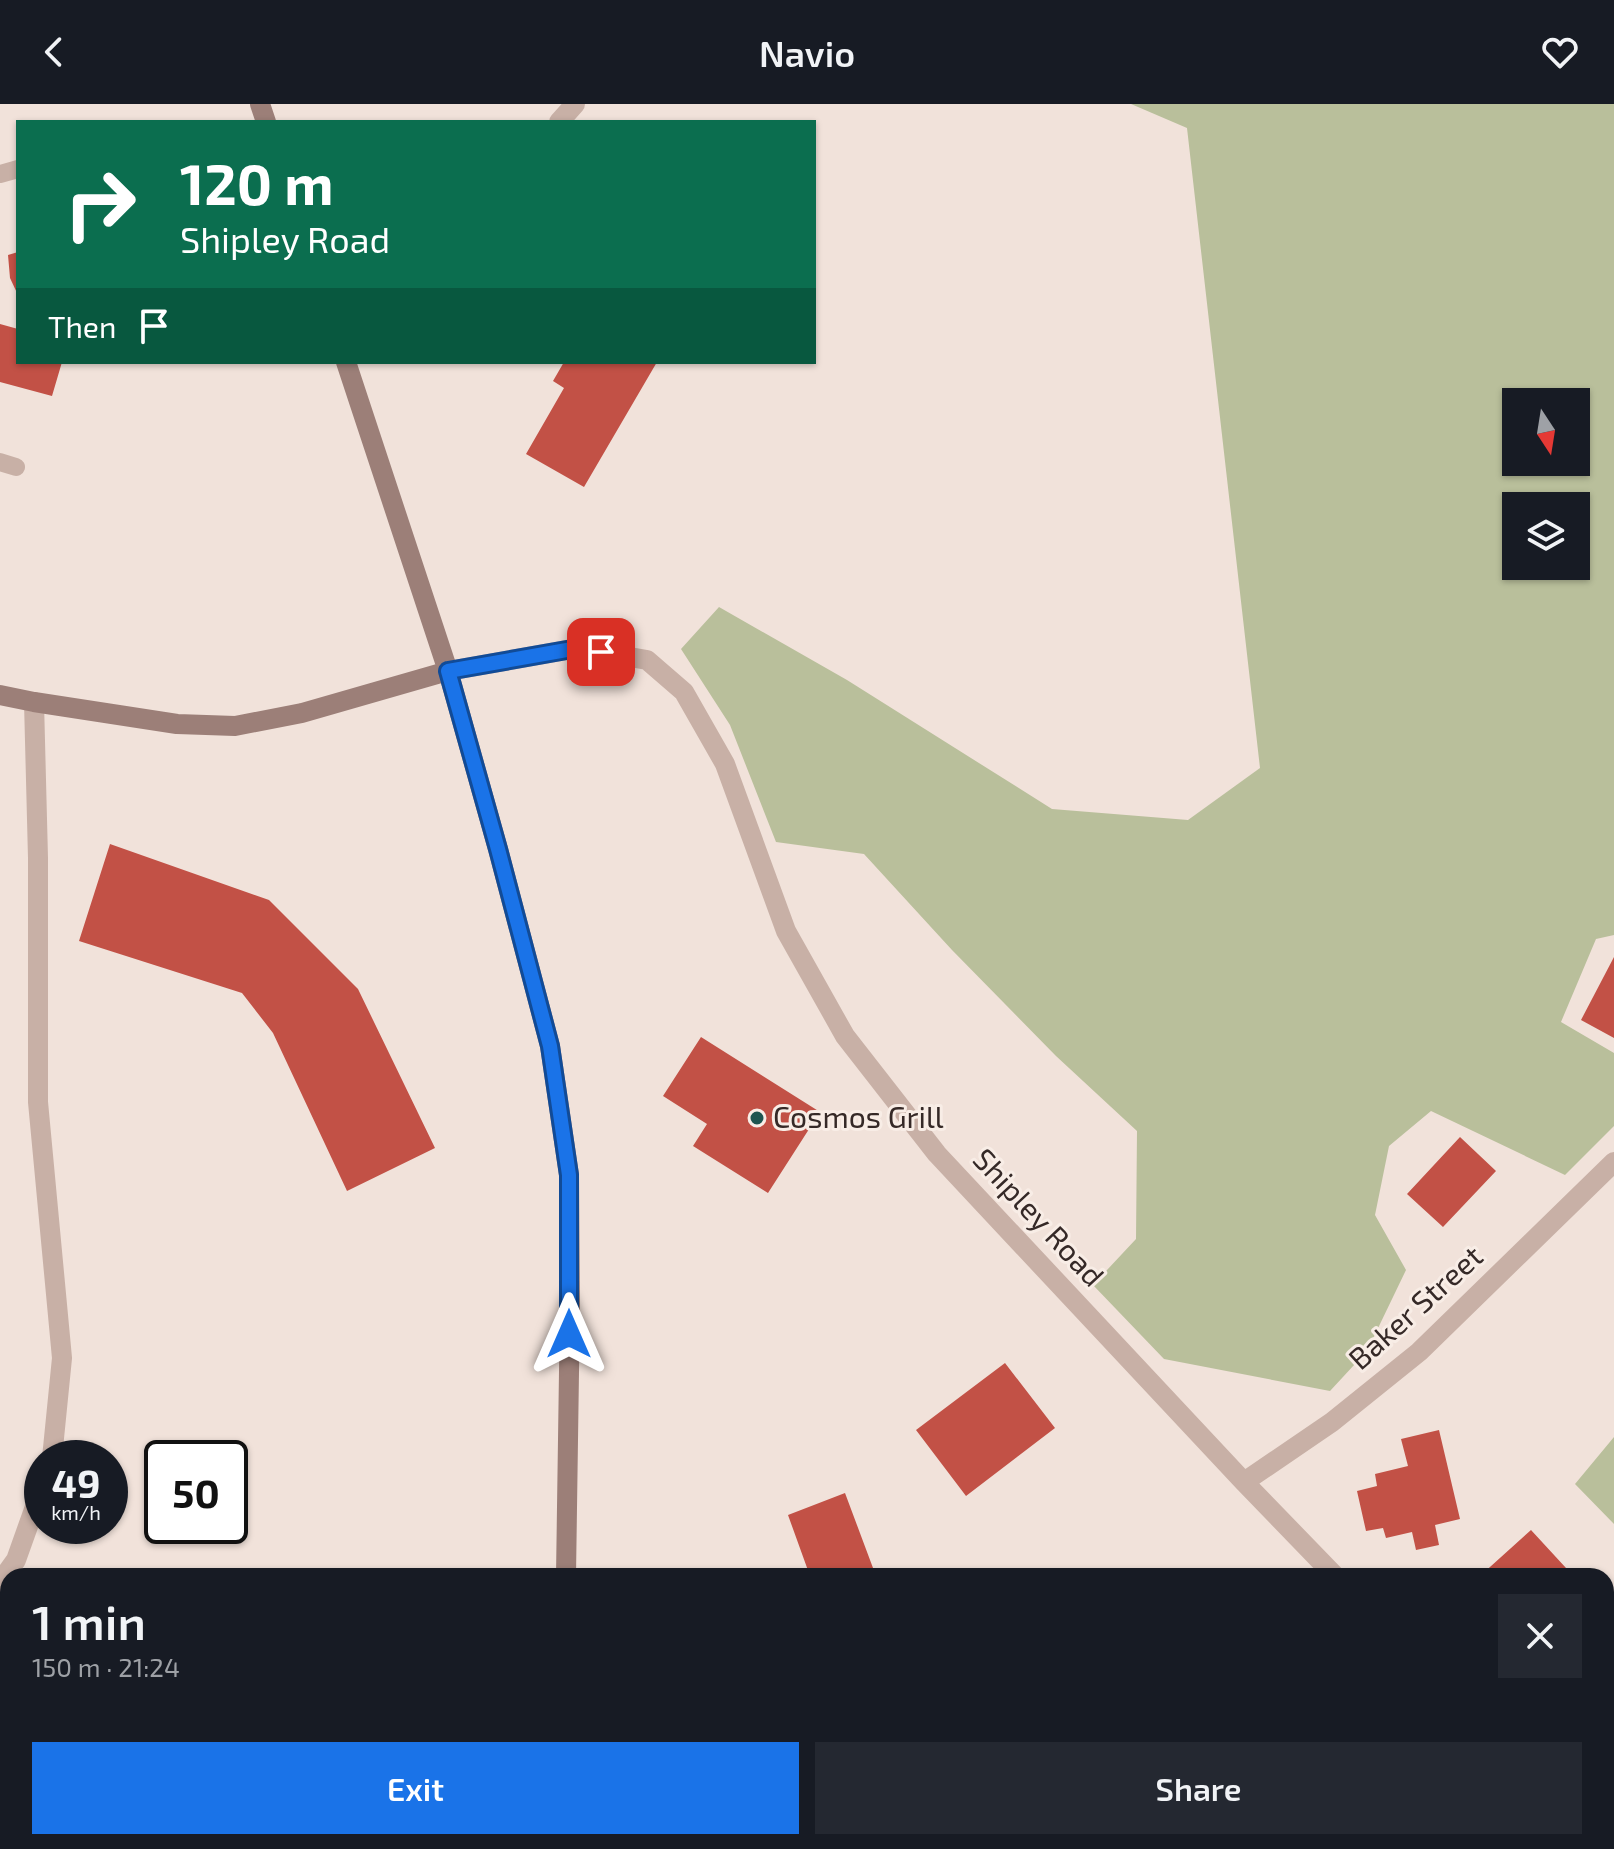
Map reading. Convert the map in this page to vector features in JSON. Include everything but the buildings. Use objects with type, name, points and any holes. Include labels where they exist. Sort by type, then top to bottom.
[{"type":"main road","points":[[347,364],[448,671],[550,1046],[569,1175],[566,1568]]},
{"type":"main road","points":[[0,695],[177,724],[235,726],[302,713],[448,671]]},
{"type":"street","points":[[561,120],[575,104]]},
{"type":"street","name":"Shipley Road","points":[[448,671],[578,648],[647,660],[684,692],[725,764],[786,931],[845,1036],[937,1154],[1327,1568]]},
{"type":"street","points":[[34,702],[38,858],[38,1102],[62,1358],[54,1440]]},
{"type":"street","name":"Baker Street","points":[[1244,1482],[1332,1422],[1419,1352],[1614,1162]]},
{"type":"street","points":[[10,1568],[24,1538]]},
{"type":"green space","points":[[1131,104],[1614,104],[1614,935],[1596,939],[1561,1022],[1614,1053],[1614,1126],[1565,1175],[1431,1111],[1389,1146],[1375,1215],[1406,1270],[1367,1351],[1330,1391],[1164,1359],[1093,1285],[1136,1239],[1137,1131],[1056,1056],[864,854],[776,842],[730,725],[681,649],[719,607],[847,680],[1052,809],[1188,820],[1260,768],[1187,128]]},
{"type":"green space","points":[[1614,1437],[1614,1524],[1575,1484]]},
{"type":"place","name":"Cosmos Grill","points":[[757,1118]]},
{"type":"route","points":[[569,1334],[569,1175],[550,1046],[448,671],[578,648],[601,652]]}]
